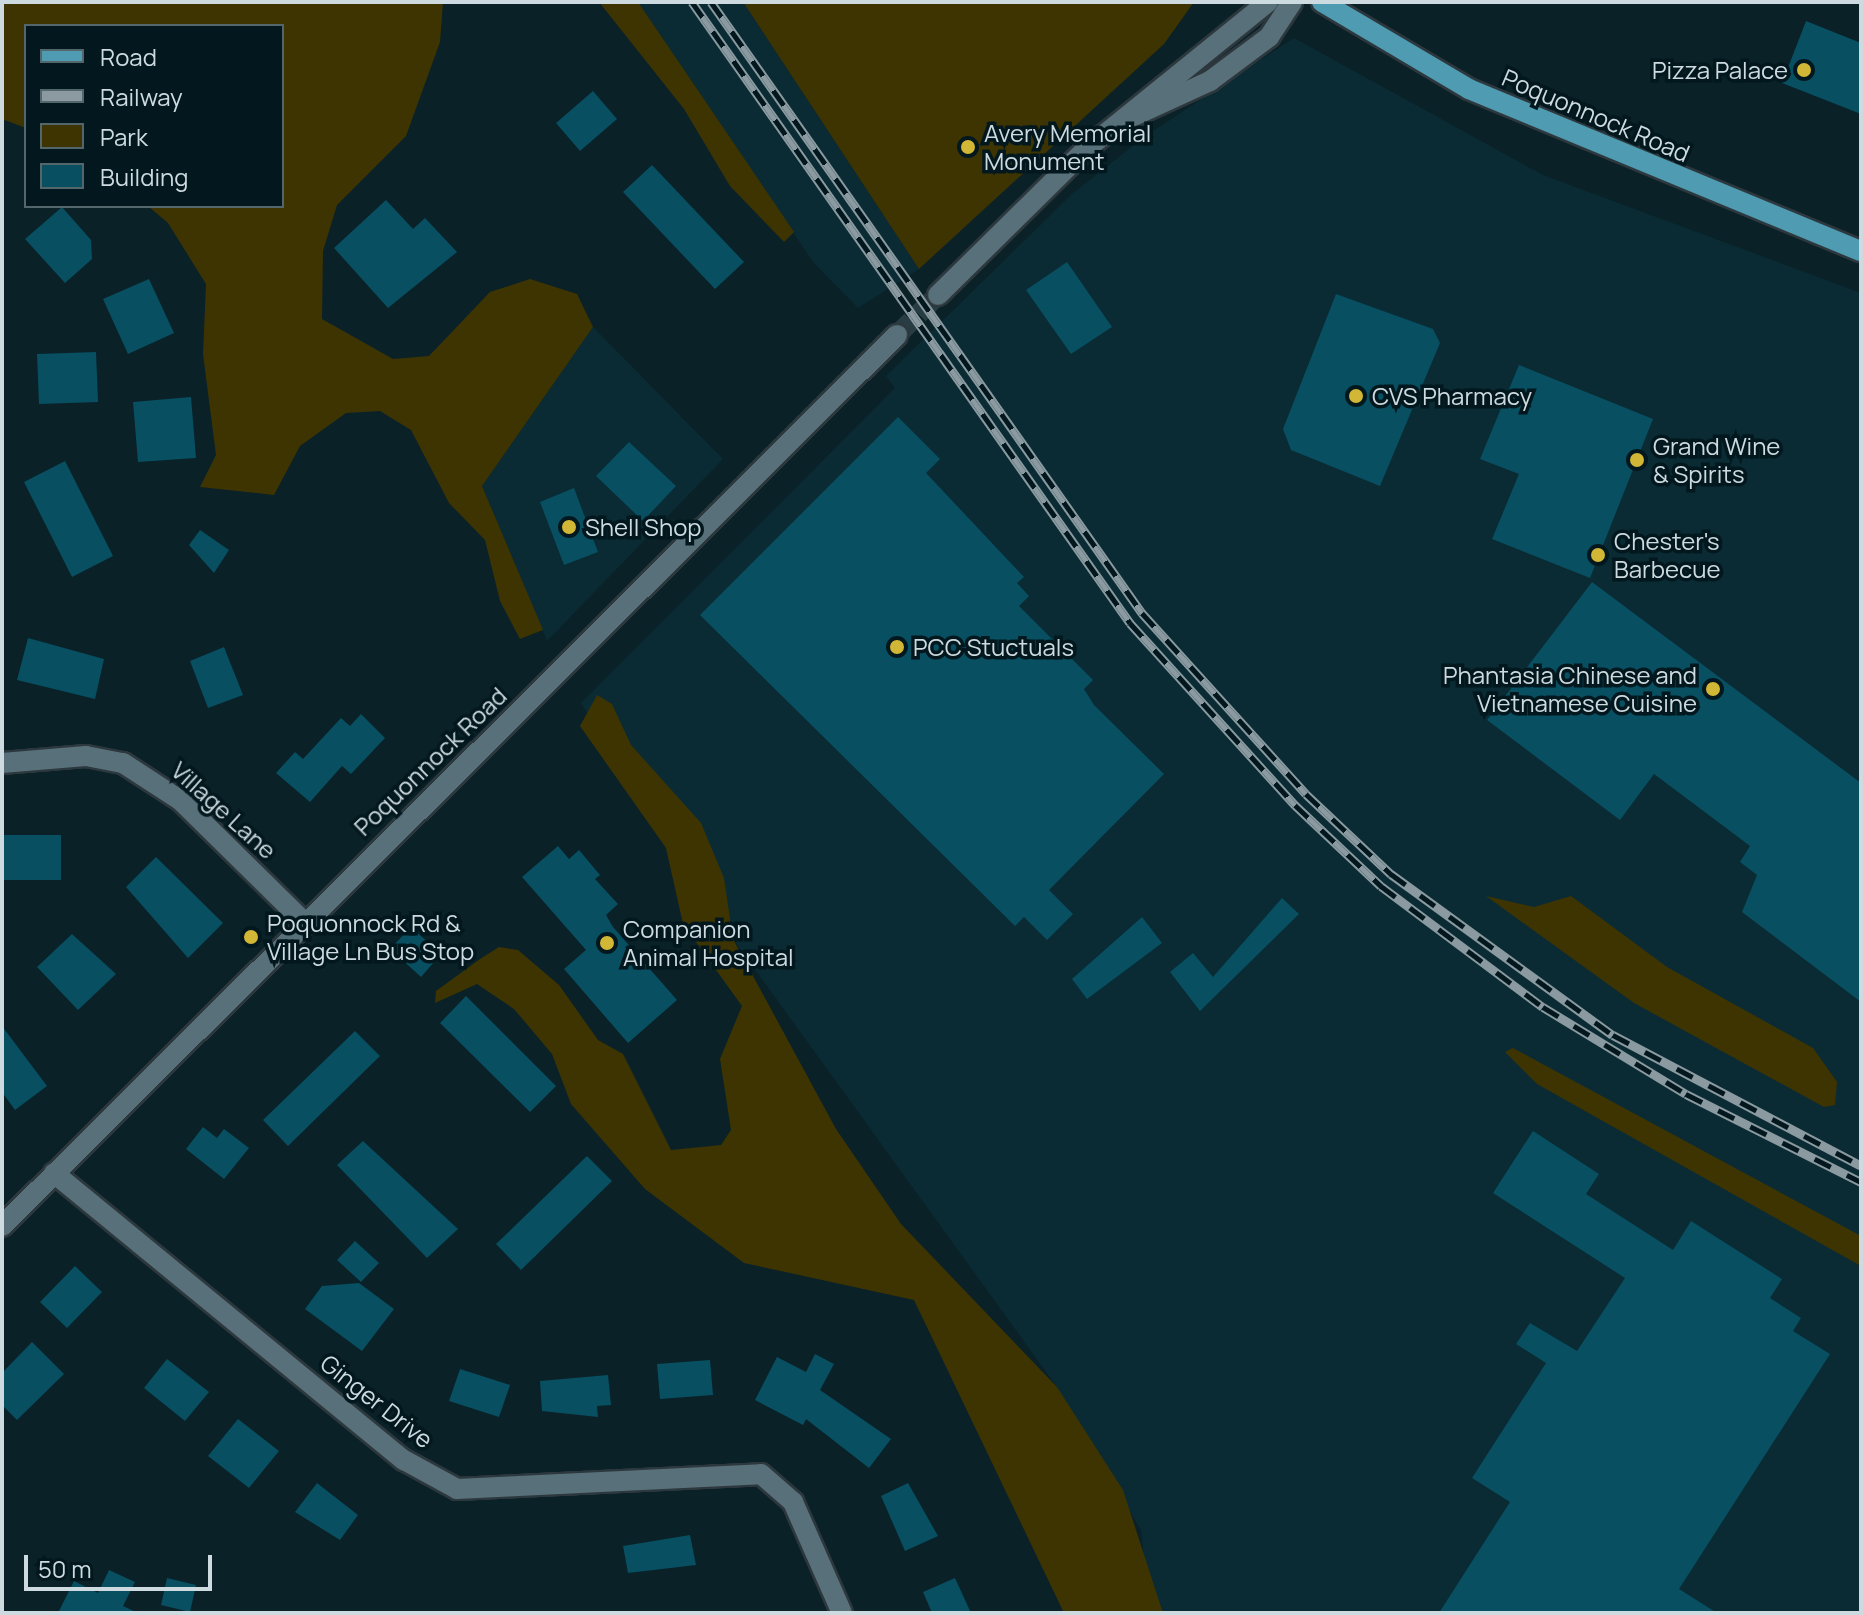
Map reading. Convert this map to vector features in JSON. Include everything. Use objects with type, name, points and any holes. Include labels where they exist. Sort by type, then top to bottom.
[{"type":"main road","name":"Poquonnock Road","points":[[1322,2],[1469,89],[1861,251]]},
{"type":"street","points":[[938,295],[1174,72],[1268,2]]},
{"type":"street","points":[[1126,119],[1210,81],[1269,37],[1292,2]]},
{"type":"street","name":"Poquonnock Road","points":[[2,1226],[303,921],[897,335]]},
{"type":"street","name":"Village Lane","points":[[2,763],[86,756],[123,763],[180,800],[303,921]]},
{"type":"street","name":"Ginger Drive","points":[[54,1173],[404,1460],[457,1489],[761,1474],[793,1502],[842,1613]]},
{"type":"shaded area","points":[[638,2],[743,2],[919,269],[858,308],[813,262]]},
{"type":"shaded area","points":[[1294,38],[1543,175],[1861,293],[1861,1613],[1163,1613],[1146,1577],[1141,1530],[1057,1387],[733,939],[581,703],[895,388],[886,376],[1072,194],[1144,137]]},
{"type":"shaded area","points":[[593,327],[723,459],[547,641],[482,486]]},
{"type":"green space","points":[[2,2],[443,2],[440,42],[406,136],[337,205],[323,251],[322,319],[393,359],[429,356],[490,292],[530,279],[577,294],[593,327],[482,486],[543,630],[520,639],[500,601],[485,540],[449,503],[411,430],[380,411],[346,413],[300,446],[274,495],[200,487],[216,455],[203,354],[206,284],[168,223],[150,208],[284,208],[284,24],[24,24],[24,127],[2,119]]},
{"type":"green space","points":[[599,2],[638,2],[794,232],[784,242],[730,186],[684,109]]},
{"type":"green space","points":[[743,2],[1194,2],[1164,44],[919,269]]},
{"type":"green space","points":[[597,695],[612,704],[631,745],[701,823],[724,878],[733,939],[836,1129],[901,1224],[1057,1387],[1123,1490],[1163,1613],[1064,1613],[914,1300],[744,1263],[645,1189],[571,1104],[552,1054],[514,1009],[477,984],[435,1003],[436,991],[480,959],[499,947],[518,950],[559,985],[598,1040],[623,1054],[671,1150],[721,1145],[731,1130],[720,1059],[742,1006],[683,924],[666,848],[580,726]]},
{"type":"green space","points":[[1486,896],[1534,907],[1571,896],[1667,967],[1813,1048],[1837,1082],[1835,1105],[1824,1107],[1634,1003]]},
{"type":"green space","points":[[1513,1048],[1861,1236],[1861,1266],[1537,1084],[1505,1052]]},
{"type":"building","points":[[1806,21],[1861,43],[1861,114],[1782,83]]},
{"type":"building","points":[[593,91],[617,119],[580,151],[556,123]]},
{"type":"building","points":[[652,165],[744,262],[715,289],[623,192]]},
{"type":"building","points":[[386,200],[413,229],[425,218],[457,252],[388,308],[334,248]]},
{"type":"building","points":[[63,208],[91,240],[92,259],[65,283],[25,239]]},
{"type":"building","points":[[1067,262],[1112,327],[1071,354],[1026,290]]},
{"type":"building","points":[[149,279],[174,333],[128,354],[103,299]]},
{"type":"building","name":"CVS Pharmacy","points":[[1336,294],[1433,329],[1440,343],[1380,486],[1291,450],[1283,429]]},
{"type":"building","points":[[96,352],[98,402],[39,404],[37,354]]},
{"type":"building","points":[[1519,365],[1653,419],[1590,578],[1492,539],[1519,474],[1480,459]]},
{"type":"building","points":[[191,397],[196,458],[138,462],[133,402]]},
{"type":"building","name":"PCC Stuctuals","points":[[898,417],[940,459],[926,473],[1024,577],[1017,583],[1029,596],[1019,606],[1093,680],[1084,689],[1094,705],[1164,774],[1049,890],[1073,914],[1047,940],[1024,917],[1015,926],[700,615]]},
{"type":"building","points":[[629,442],[676,486],[643,521],[596,476]]},
{"type":"building","points":[[65,461],[113,556],[72,577],[24,482]]},
{"type":"building","name":"Shell Shop","points":[[574,488],[598,552],[564,565],[540,502]]},
{"type":"building","points":[[200,530],[229,550],[214,573],[189,545]]},
{"type":"building","points":[[1592,582],[1861,783],[1861,1002],[1742,912],[1757,875],[1740,862],[1750,846],[1654,774],[1620,820],[1487,720]]},
{"type":"building","points":[[28,638],[104,659],[95,699],[17,680]]},
{"type":"building","points":[[224,647],[243,695],[208,708],[190,661]]},
{"type":"building","points":[[361,714],[385,738],[351,774],[342,766],[310,802],[276,773],[295,752],[303,759],[341,718],[350,726]]},
{"type":"building","points":[[2,835],[61,835],[61,880],[2,880]]},
{"type":"building","name":"Companion Animal Hospital","points":[[558,846],[569,859],[579,850],[600,875],[595,879],[618,904],[606,915],[613,927],[677,1000],[628,1043],[564,969],[586,950],[522,877]]},
{"type":"building","points":[[156,857],[223,923],[188,958],[126,887]]},
{"type":"building","points":[[1282,898],[1299,914],[1200,1011],[1170,972],[1193,953],[1213,977]]},
{"type":"building","points":[[1142,917],[1162,943],[1087,999],[1072,979]]},
{"type":"building","points":[[411,927],[441,954],[421,977],[390,949]]},
{"type":"building","points":[[72,934],[116,974],[78,1010],[37,967]]},
{"type":"building","points":[[466,996],[556,1086],[530,1112],[440,1023]]},
{"type":"building","points":[[2,1026],[47,1086],[15,1110],[2,1092]]},
{"type":"building","points":[[355,1031],[380,1056],[288,1146],[263,1120]]},
{"type":"building","points":[[203,1127],[217,1138],[224,1129],[249,1148],[224,1179],[186,1149]]},
{"type":"building","points":[[1533,1131],[1599,1174],[1586,1194],[1673,1250],[1691,1221],[1782,1279],[1770,1298],[1801,1318],[1793,1331],[1830,1354],[1679,1589],[1717,1613],[1439,1613],[1510,1502],[1472,1478],[1546,1363],[1516,1344],[1530,1323],[1577,1351],[1625,1278],[1493,1193]]},
{"type":"building","points":[[363,1141],[458,1229],[427,1258],[337,1165]]},
{"type":"building","points":[[587,1156],[612,1181],[521,1270],[496,1244]]},
{"type":"building","points":[[355,1241],[379,1263],[361,1282],[337,1260]]},
{"type":"building","points":[[75,1266],[102,1292],[67,1328],[40,1302]]},
{"type":"building","points":[[359,1283],[394,1309],[362,1351],[305,1309],[322,1286]]},
{"type":"building","points":[[32,1342],[64,1374],[17,1420],[2,1405],[2,1373]]},
{"type":"building","points":[[815,1354],[834,1364],[820,1390],[891,1439],[869,1468],[806,1419],[803,1425],[755,1400],[777,1357],[806,1372]]},
{"type":"building","points":[[167,1359],[209,1392],[185,1421],[144,1388]]},
{"type":"building","points":[[710,1360],[713,1395],[660,1399],[657,1364]]},
{"type":"building","points":[[460,1369],[510,1385],[499,1417],[449,1401]]},
{"type":"building","points":[[608,1375],[611,1405],[597,1406],[598,1417],[542,1411],[540,1381]]},
{"type":"building","points":[[238,1419],[279,1451],[249,1488],[208,1456]]},
{"type":"building","points":[[317,1483],[358,1515],[340,1540],[295,1512]]},
{"type":"building","points":[[908,1483],[938,1536],[905,1551],[881,1496]]},
{"type":"building","points":[[690,1535],[696,1565],[628,1573],[623,1546]]},
{"type":"building","points":[[109,1570],[135,1582],[123,1606],[138,1613],[58,1613],[74,1581],[98,1593]]},
{"type":"building","points":[[167,1578],[196,1585],[190,1612],[161,1605]]},
{"type":"building","points":[[955,1578],[971,1613],[932,1613],[923,1592]]},
{"type":"tunnel","points":[[897,335],[938,295]]},
{"type":"railway","points":[[692,2],[1130,623],[1295,805],[1381,886],[1543,1007],[1686,1094],[1861,1182]]},
{"type":"railway","points":[[711,2],[1142,613],[1306,794],[1391,874],[1613,1035],[1861,1166]]},
{"type":"place","name":"Pizza Palace","points":[[1804,70]]},
{"type":"place","name":"Avery Memorial Monument","points":[[968,147]]},
{"type":"place","name":"CVS Pharmacy","points":[[1356,396]]},
{"type":"place","name":"Grand Wine & Spirits","points":[[1637,460]]},
{"type":"place","name":"Shell Shop","points":[[569,527]]},
{"type":"place","name":"Chester's Barbecue","points":[[1598,555]]},
{"type":"place","name":"PCC Stuctuals","points":[[897,647]]},
{"type":"place","name":"Phantasia Chinese and Vietnamese Cuisine","points":[[1713,689]]},
{"type":"place","name":"Poquonnock Rd & Village Ln Bus Stop","points":[[251,937]]},
{"type":"place","name":"Companion Animal Hospital","points":[[607,943]]}]
